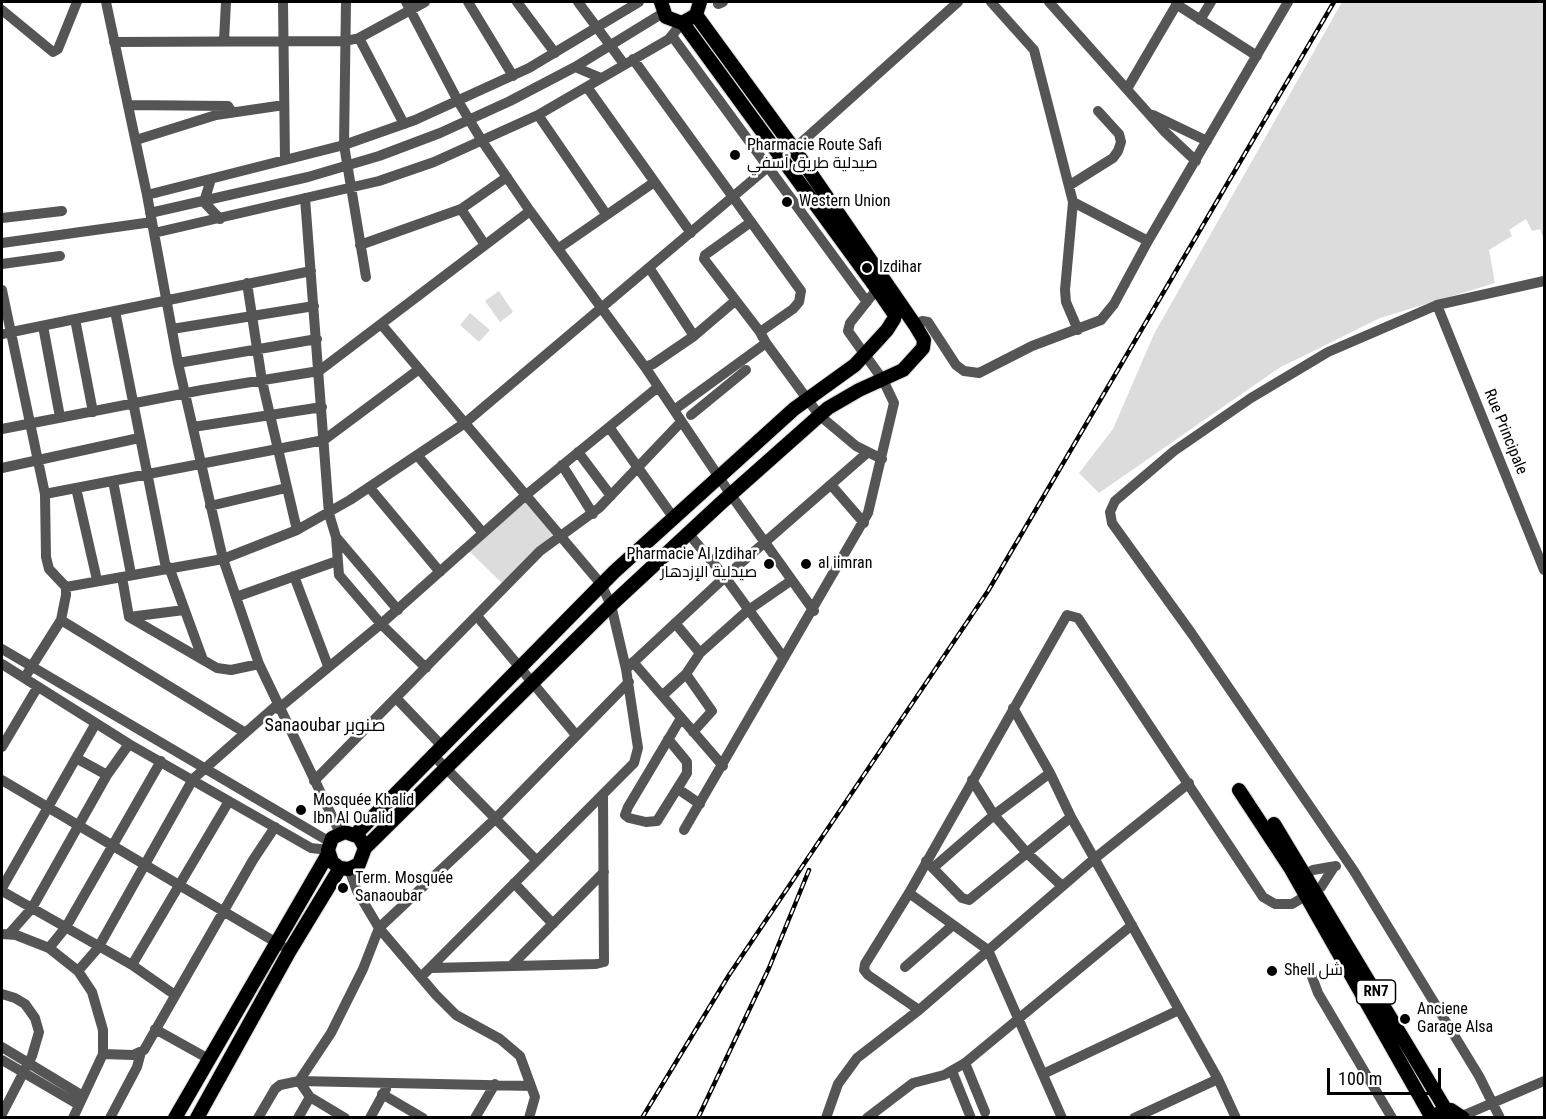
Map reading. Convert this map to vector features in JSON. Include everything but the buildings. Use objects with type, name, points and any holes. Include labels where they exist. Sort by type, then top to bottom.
[{"type":"main road","points":[[176,1117],[207,1058],[331,845],[356,834],[601,584],[806,399],[850,369],[887,330],[895,315],[683,23],[673,22],[662,7]]},
{"type":"main road","points":[[197,1118],[289,952],[344,868],[362,859],[365,848],[611,605],[819,415],[848,395],[910,365],[922,352],[924,340],[915,325],[698,8],[683,23]]},
{"type":"main road","name":"RN7","points":[[1243,788],[1302,877],[1438,1115],[1455,1111],[1463,1117]]},
{"type":"main road","points":[[356,834],[365,848]]},
{"type":"main road","points":[[331,845],[332,862],[344,868]]},
{"type":"street","points":[[2,10],[53,52],[58,49],[77,2]]},
{"type":"street","points":[[106,2],[147,195],[178,363],[223,559],[259,664],[314,781],[331,845]]},
{"type":"street","points":[[224,41],[226,2]]},
{"type":"street","points":[[283,2],[285,160]]},
{"type":"street","points":[[346,2],[344,145],[349,187],[366,277]]},
{"type":"street","points":[[114,42],[346,42],[359,38],[409,6],[425,2]]},
{"type":"street","points":[[468,2],[513,76]]},
{"type":"street","points":[[516,2],[555,53]]},
{"type":"street","points":[[578,2],[733,196],[797,285],[801,297],[793,309],[760,332]]},
{"type":"street","points":[[147,195],[344,145],[404,124],[513,76],[639,2]]},
{"type":"street","points":[[66,587],[167,567],[223,559],[297,530],[329,514],[465,423],[650,269],[733,196],[794,149],[958,2]]},
{"type":"street","points":[[991,2],[1034,50],[1070,185],[1073,202],[1065,290],[1066,302],[1078,330]]},
{"type":"street","points":[[1200,20],[1211,2]]},
{"type":"street","points":[[915,325],[922,321],[928,322],[956,365],[974,373],[988,370],[1032,346],[1101,320],[1108,313],[1288,2]]},
{"type":"street","points":[[1055,4],[1127,89],[1196,161]]},
{"type":"street","points":[[1127,89],[1173,4],[1257,56]]},
{"type":"street","points":[[409,6],[458,101],[482,141],[530,211],[645,367],[731,495],[814,611]]},
{"type":"street","points":[[152,223],[204,202],[347,166],[470,121],[611,46],[662,7]]},
{"type":"street","points":[[2,243],[152,223],[220,219],[410,171],[538,115],[672,36],[683,23]]},
{"type":"street","points":[[672,36],[867,302]]},
{"type":"street","points":[[359,38],[404,124]]},
{"type":"street","points":[[575,67],[601,78]]},
{"type":"street","points":[[586,87],[691,233]]},
{"type":"street","points":[[128,105],[228,106],[232,112]]},
{"type":"street","points":[[136,140],[175,126],[232,112],[284,105]]},
{"type":"street","points":[[1070,185],[1113,158],[1118,151],[1121,142],[1119,134],[1098,111]]},
{"type":"street","points":[[1150,114],[1207,141]]},
{"type":"street","points":[[538,115],[606,214]]},
{"type":"street","points":[[360,245],[461,209],[507,177]]},
{"type":"street","points":[[204,202],[211,179]]},
{"type":"street","points":[[559,248],[653,183]]},
{"type":"street","points":[[305,198],[329,514],[336,537],[339,575],[381,624],[426,668]]},
{"type":"street","points":[[204,202],[220,219]]},
{"type":"street","points":[[1073,202],[1148,241]]},
{"type":"street","points":[[461,209],[485,245]]},
{"type":"street","points":[[2,218],[62,211]]},
{"type":"street","points":[[2,429],[185,393],[319,371],[530,211]]},
{"type":"street","points":[[751,222],[704,259],[819,415],[867,453],[882,459]]},
{"type":"street","points":[[2,264],[60,256]]},
{"type":"street","points":[[650,269],[694,336]]},
{"type":"street","points":[[7,333],[311,271]]},
{"type":"street","points":[[1500,1118],[1493,1102],[1346,859],[1192,634],[1112,523],[1110,512],[1115,501],[1174,451],[1251,398],[1354,339],[1437,305],[1545,281]]},
{"type":"street","points":[[247,283],[262,381],[297,530]]},
{"type":"street","points":[[684,831],[783,657],[814,611],[864,523],[894,406],[892,395],[883,380],[848,332],[850,323],[877,289]]},
{"type":"street","points":[[2,290],[7,333],[31,424],[45,494],[46,557],[49,569],[66,587],[66,604],[61,620],[25,677]]},
{"type":"street","points":[[645,367],[694,336],[735,301]]},
{"type":"street","name":"Rue Principale","points":[[1437,305],[1545,570]]},
{"type":"street","points":[[172,329],[314,306]]},
{"type":"street","points":[[115,311],[167,567],[203,660]]},
{"type":"street","points":[[75,319],[93,412]]},
{"type":"street","points":[[381,324],[601,584],[611,605],[630,666],[629,682],[638,748],[634,763],[421,977]]},
{"type":"street","points":[[43,326],[60,417]]},
{"type":"street","points":[[178,363],[317,339]]},
{"type":"street","points":[[674,410],[766,343]]},
{"type":"street","points":[[45,494],[324,440],[418,370]]},
{"type":"street","points":[[691,415],[746,370]]},
{"type":"street","points":[[708,385],[715,395]]},
{"type":"street","points":[[78,971],[98,948],[147,866],[193,779],[202,769],[244,732],[398,610],[526,495],[658,387]]},
{"type":"street","points":[[193,427],[322,407]]},
{"type":"street","points":[[314,781],[540,551],[593,514],[681,422]]},
{"type":"street","points":[[609,427],[673,517]]},
{"type":"street","points":[[2,468],[139,438]]},
{"type":"street","points":[[578,452],[611,496]]},
{"type":"street","points":[[630,666],[724,577],[832,486],[867,453]]},
{"type":"street","points":[[417,455],[483,533]]},
{"type":"street","points":[[562,465],[593,514]]},
{"type":"street","points":[[113,481],[126,575],[129,617]]},
{"type":"street","points":[[832,486],[864,523]]},
{"type":"street","points":[[369,487],[440,572]]},
{"type":"street","points":[[76,488],[97,580]]},
{"type":"street","points":[[210,506],[286,488]]},
{"type":"street","points":[[688,533],[724,577],[783,657]]},
{"type":"street","points":[[336,537],[398,610]]},
{"type":"street","points":[[236,597],[337,561]]},
{"type":"street","points":[[294,576],[328,666]]},
{"type":"street","points":[[663,695],[686,674],[700,653],[747,611],[792,580]]},
{"type":"street","points":[[129,617],[184,610]]},
{"type":"street","points":[[919,1010],[864,970],[909,893],[930,864],[972,780],[1065,616],[1075,615],[1263,897],[1275,904],[1283,905],[1311,893],[1334,867],[1346,859]]},
{"type":"street","points":[[477,616],[576,735]]},
{"type":"street","points":[[129,617],[203,660],[225,670],[259,664]]},
{"type":"street","points":[[61,620],[244,732]]},
{"type":"street","points":[[675,623],[700,653]]},
{"type":"street","points":[[2,649],[331,845]]},
{"type":"street","points":[[2,664],[129,744],[311,848],[331,845]]},
{"type":"street","points":[[630,666],[663,695],[723,766]]},
{"type":"street","points":[[686,674],[712,711],[693,732]]},
{"type":"street","points":[[299,1081],[331,1033],[363,969],[379,928],[494,820],[629,682]]},
{"type":"street","points":[[2,747],[37,688]]},
{"type":"street","points":[[397,699],[436,750],[446,769],[536,860]]},
{"type":"street","points":[[1012,708],[1218,1079],[1236,1118]]},
{"type":"street","points":[[668,739],[688,767],[678,789],[657,821],[646,822],[629,818],[626,811],[646,775],[668,739],[681,718]]},
{"type":"street","points":[[96,723],[2,890],[98,948],[132,965],[175,995]]},
{"type":"street","points":[[73,1118],[103,1054],[99,1012],[92,992],[78,971],[49,948],[5,934],[32,908],[107,775],[129,744]]},
{"type":"street","points":[[76,758],[107,775]]},
{"type":"street","points":[[49,948],[66,927],[161,761]]},
{"type":"street","points":[[634,763],[646,775]]},
{"type":"street","points":[[930,864],[1050,773]]},
{"type":"street","points":[[2,780],[275,941],[289,952]]},
{"type":"street","points":[[972,780],[994,815],[1027,853],[1062,886]]},
{"type":"street","points":[[826,1118],[838,1084],[850,1065],[919,1010],[1094,859],[1189,783]]},
{"type":"street","points":[[678,789],[700,804]]},
{"type":"street","points":[[432,968],[604,962],[603,794]]},
{"type":"street","points":[[132,965],[229,801]]},
{"type":"street","points":[[930,864],[962,898],[969,900],[1071,817]]},
{"type":"street","points":[[110,1118],[137,1067],[141,1052],[253,860],[275,827]]},
{"type":"street","points":[[1302,877],[1334,867]]},
{"type":"street","points":[[344,868],[379,928],[456,1015],[500,1039],[520,1056],[535,1097],[530,1118]]},
{"type":"street","points":[[511,966],[604,872]]},
{"type":"street","points":[[514,883],[553,924]]},
{"type":"street","points":[[909,893],[988,950],[1062,1118]]},
{"type":"street","points":[[905,968],[953,925]]},
{"type":"street","points":[[867,1118],[881,1113],[913,1083],[952,1071],[965,1063],[1132,925]]},
{"type":"street","points":[[1311,974],[1318,993],[1392,1118]]},
{"type":"street","points":[[2,994],[21,1001],[31,1010],[38,1024],[38,1039],[26,1069],[2,1114]]},
{"type":"street","points":[[1043,1074],[1179,1010]]},
{"type":"street","points":[[156,1029],[207,1058]]},
{"type":"street","points":[[2,1047],[26,1069]]},
{"type":"street","points":[[103,1054],[133,1055],[141,1052]]},
{"type":"street","points":[[2,1060],[26,1069],[81,1101]]},
{"type":"street","points":[[952,1071],[971,1117],[987,1115],[965,1063]]},
{"type":"street","points":[[1134,1118],[1218,1079]]},
{"type":"street","points":[[299,1081],[310,1097],[345,1118]]},
{"type":"street","points":[[258,1118],[280,1084],[299,1081],[531,1086]]},
{"type":"street","points":[[1463,1117],[1493,1102],[1545,1082]]},
{"type":"street","points":[[370,1118],[389,1084]]},
{"type":"street","points":[[475,1118],[495,1084]]},
{"type":"street","points":[[382,1094],[423,1118]]},
{"type":"street","points":[[298,1118],[310,1097]]},
{"type":"shaded area","points":[[1342,2],[1544,2],[1544,240],[1540,229],[1532,231],[1526,219],[1509,230],[1512,236],[1489,250],[1495,283],[1380,318],[1279,368],[1099,493],[1079,473],[1113,429],[1154,334]]},
{"type":"shaded area","points":[[499,291],[513,312],[500,322],[485,301]]},
{"type":"shaded area","points":[[470,313],[490,330],[479,342],[460,325]]},
{"type":"shaded area","points":[[528,497],[554,533],[504,585],[468,550]]},
{"type":"railway","points":[[642,1118],[729,975],[988,591],[1334,2]]},
{"type":"railway","points":[[698,1118],[769,968],[809,870]]},
{"type":"place","name":"Pharmacie Route Safi صيدلية طريق اًسفي","points":[[735,155]]},
{"type":"place","name":"Western Union","points":[[787,202]]},
{"type":"place","name":"Izdihar","points":[[867,268]]},
{"type":"place","name":"Pharmacie Al Izdihar صيدلية الإزدهار","points":[[769,564]]},
{"type":"place","name":"al iimran","points":[[806,564]]},
{"type":"place","name":"Mosquée Khalid Ibn Al Oualid","points":[[301,810]]},
{"type":"place","name":"Term. Mosquée Sanaoubar","points":[[343,888]]},
{"type":"place","name":"Shell شل","points":[[1272,971]]},
{"type":"place","name":"Anciene Garage Alsa","points":[[1405,1019]]},
{"type":"district","name":"Sanaoubar صنوبر","points":[[325,726]]}]
